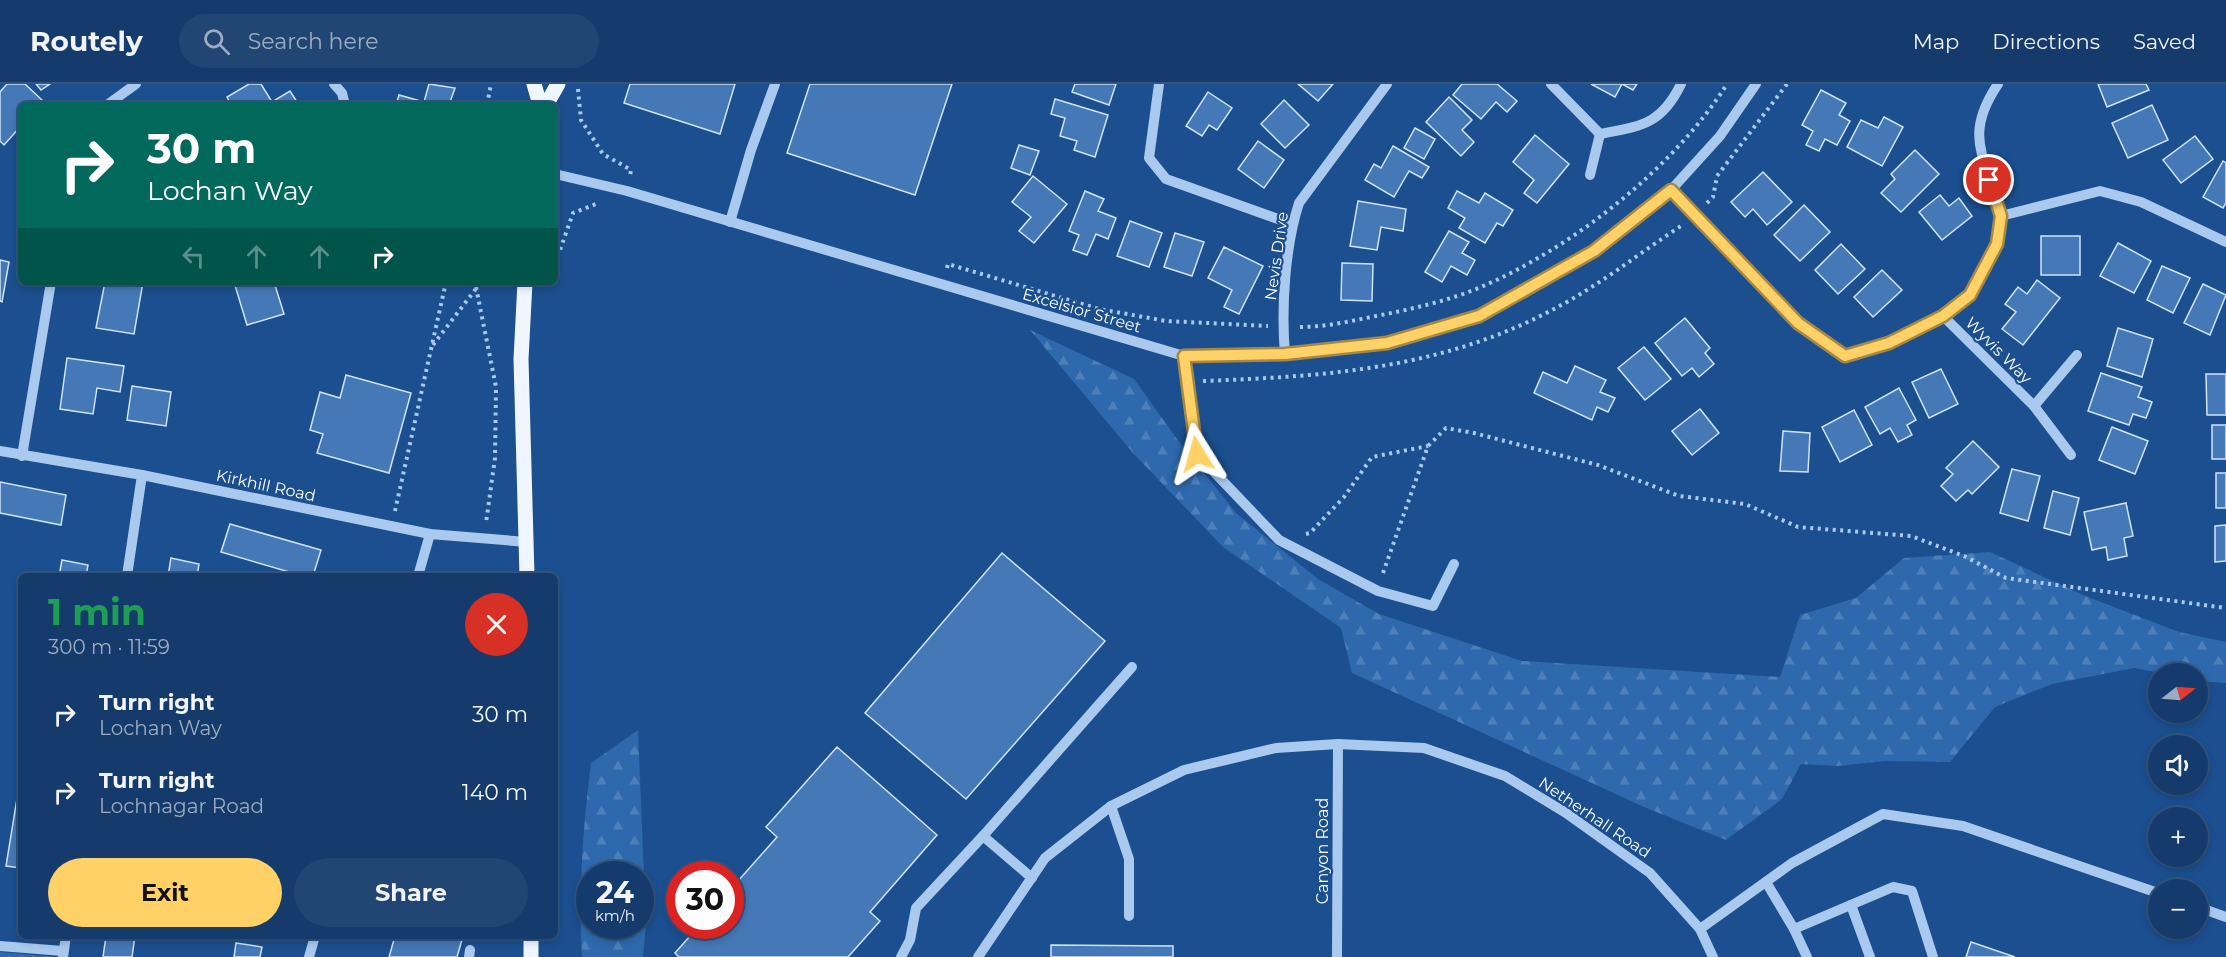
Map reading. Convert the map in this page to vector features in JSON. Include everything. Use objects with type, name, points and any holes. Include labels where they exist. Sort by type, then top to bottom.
[{"type":"main road","points":[[534,84],[539,102]]},
{"type":"main road","points":[[548,102],[558,84]]},
{"type":"main road","points":[[525,285],[521,359],[527,573]]},
{"type":"main road","points":[[531,939],[531,957]]},
{"type":"street","points":[[111,102],[136,84]]},
{"type":"street","points":[[334,84],[342,93],[344,102]]},
{"type":"street","points":[[730,222],[751,150],[775,84]]},
{"type":"street","points":[[1159,84],[1149,158],[1166,179],[1292,224]]},
{"type":"street","name":"Nevis Drive","points":[[1285,354],[1282,326],[1292,224],[1299,202],[1387,84]]},
{"type":"street","points":[[1551,84],[1600,134]]},
{"type":"street","points":[[1600,134],[1645,125],[1671,105],[1681,84]]},
{"type":"street","name":"Excelsior Street","points":[[558,175],[627,190],[1184,356],[1285,354],[1387,343],[1479,316],[1594,251],[1671,190],[1720,136],[1756,84]]},
{"type":"street","points":[[1671,190],[1798,323],[1845,356],[1889,343],[1943,316],[1970,295],[1997,244],[2001,216],[1978,145],[1983,106],[1998,84]]},
{"type":"street","points":[[1590,175],[1600,134]]},
{"type":"street","points":[[2001,216],[2100,191],[2141,202],[2226,242]]},
{"type":"street","points":[[22,456],[50,285]]},
{"type":"street","name":"Wyvis Way","points":[[1943,316],[2034,406],[2071,455]]},
{"type":"street","name":"Wyvis Way","points":[[2034,406],[2077,355]]},
{"type":"street","points":[[1184,356],[1197,454],[1279,540],[1378,591],[1433,606],[1454,564]]},
{"type":"street","name":"Kirkhill Road","points":[[0,452],[142,475],[430,534],[527,542]]},
{"type":"street","points":[[127,573],[142,475]]},
{"type":"street","points":[[419,573],[430,534]]},
{"type":"street","points":[[901,957],[910,940],[916,908],[983,836],[1132,667]]},
{"type":"street","points":[[978,957],[1045,858],[1111,806],[1184,770],[1276,748],[1338,744]]},
{"type":"street","name":"Netherhall Road","points":[[1338,744],[1424,748],[1505,776],[1566,813],[1650,873],[1700,929],[1713,957]]},
{"type":"street","name":"Canyon Road","points":[[1337,957],[1338,744]]},
{"type":"street","points":[[1111,806],[1129,859],[1130,916]]},
{"type":"street","points":[[1700,929],[1792,863],[1883,814],[1964,826],[2148,890]]},
{"type":"street","points":[[983,836],[1032,878]]},
{"type":"street","points":[[1766,882],[1794,929],[1807,957]]},
{"type":"street","points":[[1794,929],[1893,887],[1912,891],[1933,957]]},
{"type":"street","points":[[1851,905],[1870,957]]},
{"type":"street","points":[[2208,910],[2226,916]]},
{"type":"street","points":[[0,946],[63,954],[66,939]]},
{"type":"street","points":[[309,957],[314,939]]},
{"type":"path","points":[[488,102],[491,84]]},
{"type":"path","points":[[941,284],[948,264],[1099,309],[1166,321],[1282,326],[1317,327],[1443,301],[1481,287],[1527,264],[1623,199],[1668,156],[1718,99],[1727,84]]},
{"type":"path","points":[[392,527],[399,486],[445,285]]},
{"type":"path","points":[[431,347],[475,285]]},
{"type":"path","points":[[476,285],[496,387],[495,458],[484,538]]},
{"type":"path","points":[[1378,591],[1406,503],[1428,446],[1446,428],[1598,465],[1679,496],[1745,504],[1798,527],[1911,536],[1964,556],[2006,578],[2226,608]]},
{"type":"path","points":[[1279,540],[1310,533],[1344,497],[1372,457],[1428,446]]},
{"type":"green space","points":[[1030,330],[1134,379],[1177,439],[1236,513],[1318,579],[1379,614],[1522,661],[1780,677],[1800,615],[1856,598],[1904,558],[1990,552],[2083,595],[2179,632],[2226,642],[2226,683],[2208,682],[2208,663],[2148,663],[2148,671],[2134,668],[2052,684],[1995,707],[1950,762],[1884,761],[1838,766],[1801,764],[1782,799],[1726,840],[1644,807],[1352,673],[1341,628],[1223,547],[1133,453]]},
{"type":"green space","points":[[638,730],[643,861],[582,861],[591,763]]},
{"type":"green space","points":[[582,939],[645,939],[643,957],[582,957]]},
{"type":"green space","points":[[0,952],[56,957],[0,957]]},
{"type":"building","points":[[7,84],[25,84],[43,101],[18,102],[18,129],[4,145],[0,141],[0,92]]},
{"type":"building","points":[[36,84],[50,84],[41,90]]},
{"type":"building","points":[[249,84],[261,84],[272,102],[230,102],[227,97]]},
{"type":"building","points":[[429,84],[455,88],[450,102],[424,102]]},
{"type":"building","points":[[630,84],[735,84],[720,134],[624,103]]},
{"type":"building","points":[[810,84],[952,84],[915,195],[787,153]]},
{"type":"building","points":[[1075,84],[1116,84],[1109,105],[1072,92]]},
{"type":"building","points":[[1298,84],[1333,84],[1318,101]]},
{"type":"building","points":[[1462,84],[1497,84],[1517,101],[1507,112],[1496,102],[1481,119],[1453,95]]},
{"type":"building","points":[[1591,84],[1622,84],[1615,97]]},
{"type":"building","points":[[1622,84],[1637,84],[1633,90]]},
{"type":"building","points":[[2098,84],[2146,84],[2149,90],[2107,107]]},
{"type":"building","points":[[1821,90],[1846,103],[1839,115],[1850,121],[1837,145],[1825,139],[1819,151],[1806,145],[1813,131],[1802,125]]},
{"type":"building","points":[[290,91],[297,102],[272,102]]},
{"type":"building","points":[[1208,92],[1232,108],[1217,130],[1209,125],[1202,136],[1186,126]]},
{"type":"building","points":[[399,95],[424,102],[397,102]]},
{"type":"building","points":[[1449,97],[1472,120],[1462,130],[1474,142],[1461,156],[1426,122]]},
{"type":"building","points":[[1055,99],[1108,115],[1095,157],[1074,150],[1077,141],[1060,136],[1065,118],[1051,114]]},
{"type":"building","points":[[1284,100],[1309,125],[1285,148],[1261,124]]},
{"type":"building","points":[[2152,105],[2168,140],[2128,158],[2112,123]]},
{"type":"building","points":[[1884,117],[1903,127],[1882,166],[1847,147],[1861,120],[1878,128]]},
{"type":"building","points":[[1415,128],[1435,139],[1424,159],[1404,148]]},
{"type":"building","points":[[1535,135],[1569,164],[1537,203],[1524,193],[1534,180],[1513,162]]},
{"type":"building","points":[[2195,136],[2213,159],[2181,183],[2163,160]]},
{"type":"building","points":[[1258,141],[1284,160],[1264,188],[1238,169]]},
{"type":"building","points":[[1019,145],[1039,151],[1030,175],[1011,168]]},
{"type":"building","points":[[1393,146],[1429,167],[1422,178],[1409,171],[1394,197],[1365,180],[1374,164],[1381,168]]},
{"type":"building","points":[[1915,150],[1939,174],[1901,212],[1881,193],[1895,179],[1891,174]]},
{"type":"building","points":[[2223,161],[2226,163],[2226,203],[2223,208],[2203,197]]},
{"type":"building","points":[[1763,172],[1792,202],[1767,225],[1753,209],[1745,217],[1731,202]]},
{"type":"building","points":[[1033,176],[1067,204],[1034,243],[1019,231],[1031,217],[1012,202]]},
{"type":"building","points":[[1085,191],[1104,199],[1098,211],[1116,218],[1108,239],[1096,234],[1087,255],[1073,250],[1079,235],[1069,231]]},
{"type":"building","points":[[1457,191],[1479,203],[1485,193],[1513,210],[1503,226],[1497,223],[1485,243],[1459,228],[1465,218],[1448,208]]},
{"type":"building","points":[[1940,195],[1949,206],[1959,198],[1972,216],[1942,240],[1919,212]]},
{"type":"building","points":[[1358,201],[1406,209],[1403,231],[1381,227],[1377,250],[1350,246]]},
{"type":"building","points":[[1804,205],[1830,232],[1800,261],[1774,235]]},
{"type":"building","points":[[1130,221],[1162,233],[1149,267],[1117,256]]},
{"type":"building","points":[[1449,231],[1469,242],[1462,253],[1475,260],[1467,275],[1451,266],[1442,282],[1425,272]]},
{"type":"building","points":[[1175,233],[1204,242],[1192,276],[1164,267]]},
{"type":"building","points":[[2041,236],[2080,236],[2080,275],[2041,275]]},
{"type":"building","points":[[2118,243],[2151,261],[2134,293],[2100,276]]},
{"type":"building","points":[[1841,244],[1865,269],[1838,294],[1815,270]]},
{"type":"building","points":[[1224,247],[1263,266],[1239,314],[1224,307],[1232,290],[1208,278]]},
{"type":"building","points":[[0,260],[9,262],[2,302],[0,301]]},
{"type":"building","points":[[1342,263],[1373,264],[1372,301],[1341,300]]},
{"type":"building","points":[[2162,266],[2190,278],[2173,313],[2147,300]]},
{"type":"building","points":[[1882,270],[1902,290],[1873,317],[1854,297]]},
{"type":"building","points":[[2037,280],[2060,298],[2023,345],[2002,329],[2016,312],[2005,304],[2018,287],[2027,294]]},
{"type":"building","points":[[2203,284],[2226,295],[2210,335],[2184,323]]},
{"type":"building","points":[[104,285],[142,285],[134,334],[96,328]]},
{"type":"building","points":[[235,285],[275,285],[284,314],[247,325]]},
{"type":"building","points":[[1685,318],[1710,348],[1705,353],[1714,364],[1699,377],[1692,368],[1682,376],[1655,343]]},
{"type":"building","points":[[2118,328],[2153,339],[2142,377],[2107,366]]},
{"type":"building","points":[[1644,347],[1671,379],[1645,400],[1618,368]]},
{"type":"building","points":[[67,358],[124,366],[120,392],[97,388],[93,414],[60,409]]},
{"type":"building","points":[[1575,366],[1606,380],[1600,392],[1615,398],[1608,412],[1597,407],[1592,420],[1534,393],[1543,372],[1567,383]]},
{"type":"building","points":[[1941,369],[1958,404],[1929,418],[1912,382]]},
{"type":"building","points":[[2101,373],[2142,387],[2138,397],[2152,402],[2146,418],[2133,414],[2129,425],[2088,411]]},
{"type":"building","points":[[2206,374],[2226,374],[2226,415],[2207,415]]},
{"type":"building","points":[[346,375],[411,393],[389,473],[317,453],[323,434],[310,430],[320,392],[340,398]]},
{"type":"building","points":[[132,386],[171,392],[166,426],[127,420]]},
{"type":"building","points":[[1899,388],[1916,420],[1907,425],[1912,435],[1898,442],[1890,428],[1880,434],[1865,407]]},
{"type":"building","points":[[1700,409],[1719,433],[1692,455],[1672,431]]},
{"type":"building","points":[[1854,410],[1872,445],[1840,462],[1822,427]]},
{"type":"building","points":[[2212,425],[2226,425],[2226,459],[2212,459]]},
{"type":"building","points":[[2112,427],[2148,441],[2135,474],[2099,460]]},
{"type":"building","points":[[1783,431],[1810,433],[1808,472],[1780,471]]},
{"type":"building","points":[[1973,441],[1999,467],[1972,494],[1968,490],[1956,501],[1941,486],[1953,474],[1946,468]]},
{"type":"building","points":[[2012,469],[2040,476],[2028,521],[2000,513]]},
{"type":"building","points":[[2216,473],[2226,473],[2226,508],[2216,508]]},
{"type":"building","points":[[0,482],[66,495],[61,525],[0,513]]},
{"type":"building","points":[[2053,491],[2079,498],[2070,535],[2044,528]]},
{"type":"building","points":[[2126,503],[2133,536],[2124,538],[2127,556],[2108,560],[2106,547],[2092,550],[2084,512]]},
{"type":"building","points":[[230,524],[321,550],[314,573],[293,573],[221,552]]},
{"type":"building","points":[[2226,525],[2226,561],[2215,562],[2215,526]]},
{"type":"building","points":[[1002,553],[1105,641],[966,799],[865,713]]},
{"type":"building","points":[[171,558],[199,564],[198,573],[168,573]]},
{"type":"building","points":[[62,560],[88,565],[87,573],[60,573]]},
{"type":"building","points":[[837,747],[937,835],[870,912],[880,921],[848,957],[679,957],[675,953],[687,939],[744,939],[744,874],[777,837],[766,827]]},
{"type":"building","points":[[18,792],[18,868],[6,866]]},
{"type":"building","points":[[106,939],[135,939],[132,957],[103,957]]},
{"type":"building","points":[[394,939],[462,939],[457,957],[389,957]]},
{"type":"building","points":[[1971,942],[2015,957],[1966,957]]},
{"type":"building","points":[[236,943],[262,947],[260,957],[234,957]]},
{"type":"building","points":[[1051,945],[1173,946],[1173,957],[1051,957]]},
{"type":"route","points":[[1197,454],[1184,356],[1285,354],[1387,343],[1479,316],[1594,251],[1671,190],[1798,323],[1845,356],[1889,343],[1943,316],[1970,295],[1997,244],[2001,216],[1989,180]]}]
